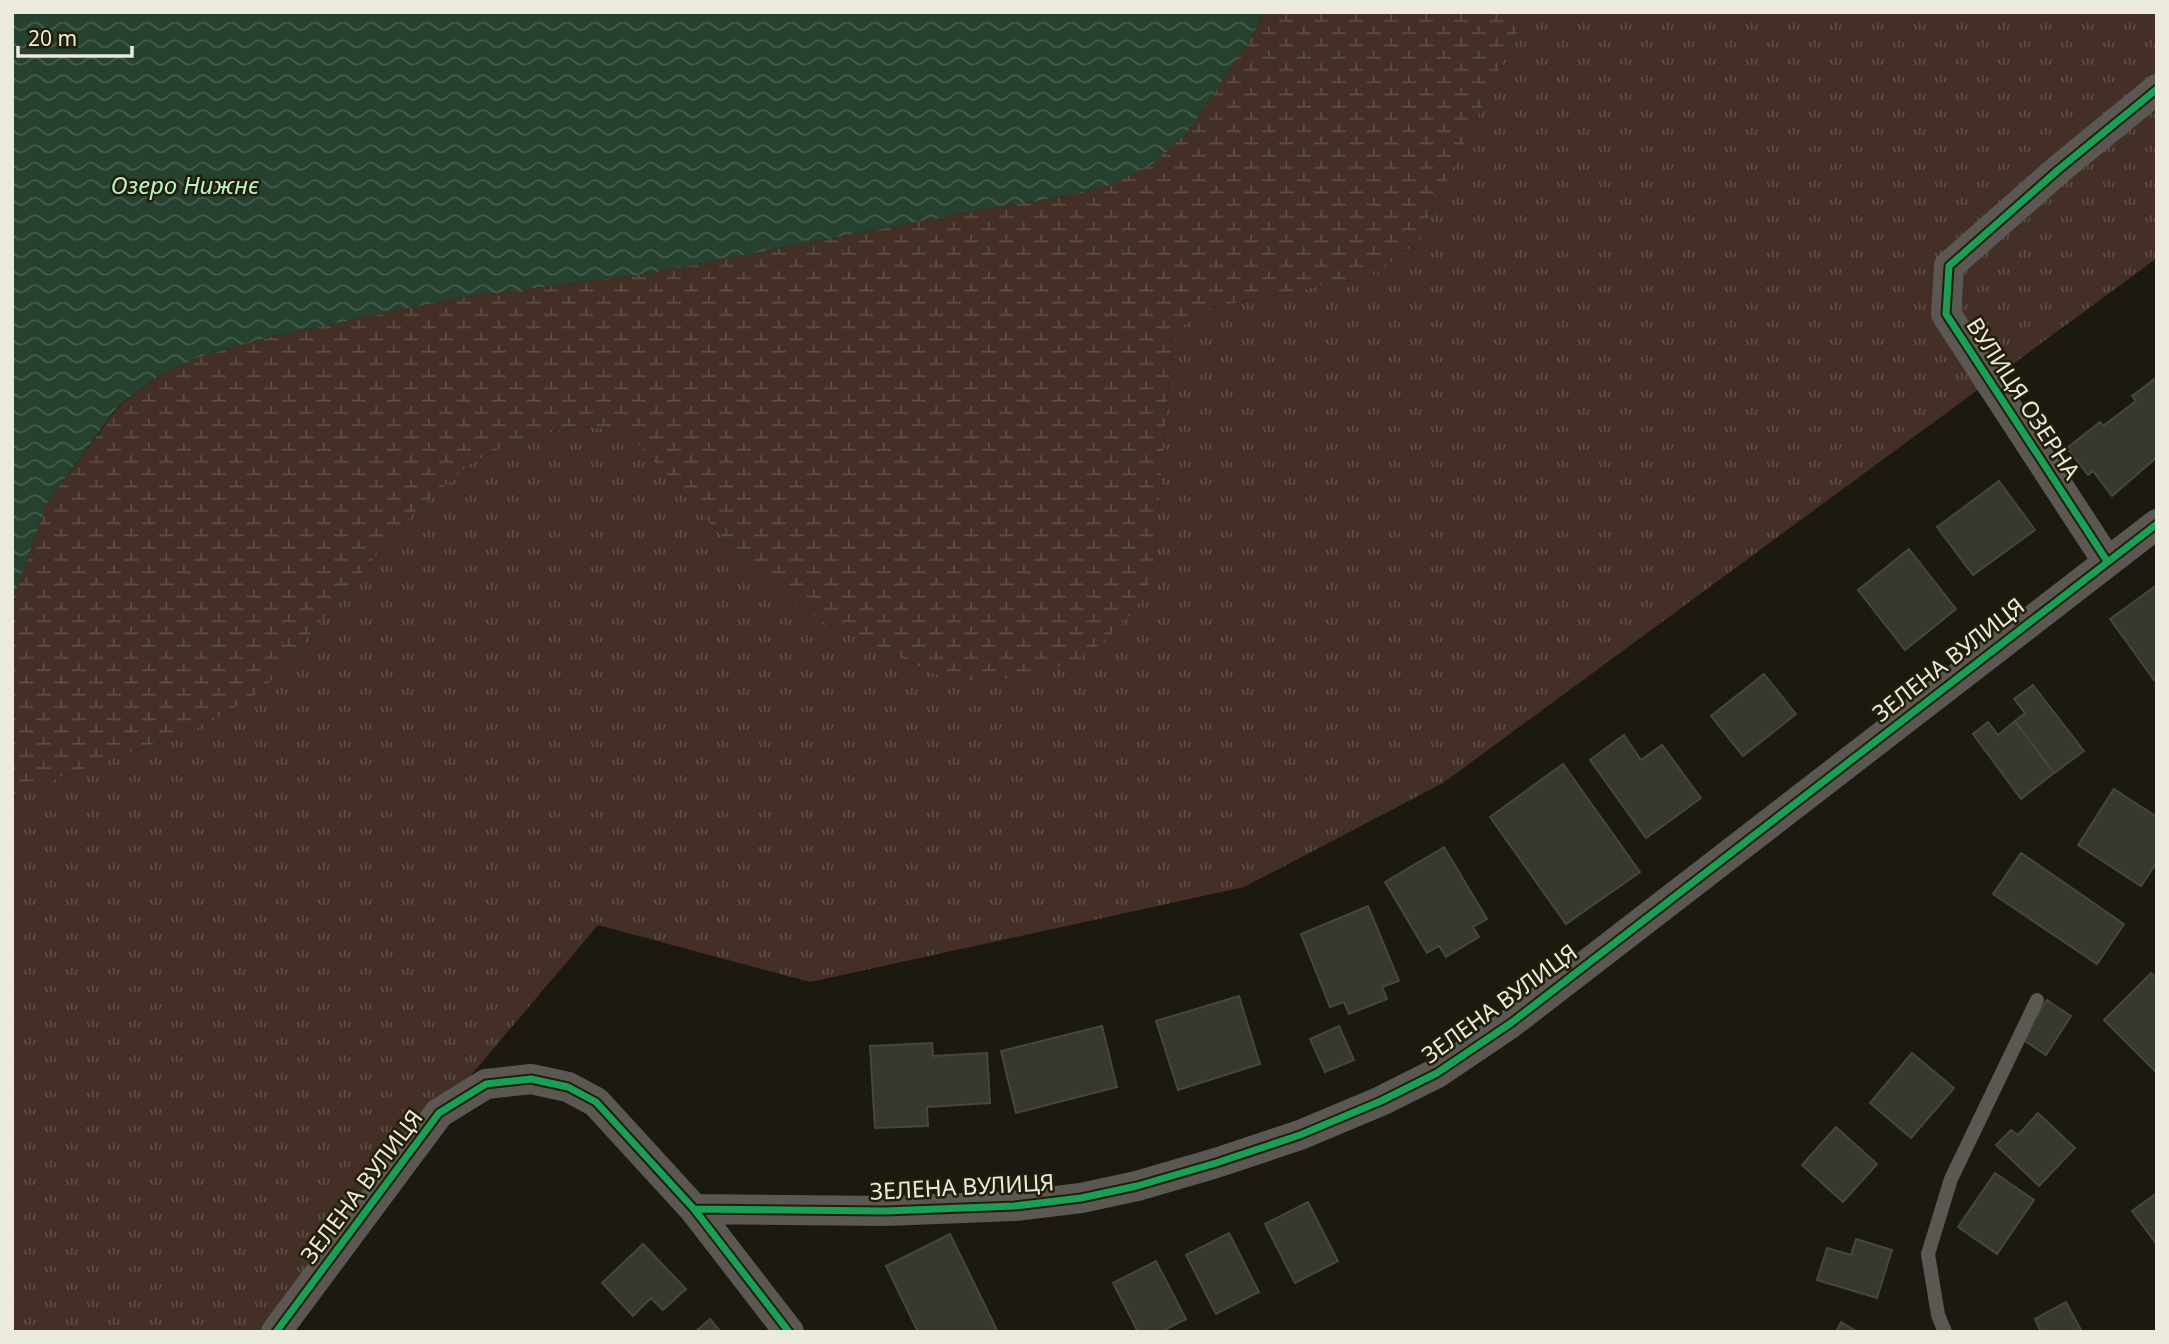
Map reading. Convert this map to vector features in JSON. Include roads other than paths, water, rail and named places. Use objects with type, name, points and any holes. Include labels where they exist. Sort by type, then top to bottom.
[{"type":"street","name":"ВУЛИЦЯ ОЗЕРНА","points":[[2107,561],[1946,314],[1948,266],[2058,170],[2157,89]]},
{"type":"street","name":"ЗЕЛЕНА ВУЛИЦЯ","points":[[694,1209],[885,1211],[1015,1206],[1081,1198],[1137,1186],[1216,1163],[1300,1135],[1381,1101],[1437,1073],[1511,1023],[2157,523]]},
{"type":"street","name":"ЗЕЛЕНА ВУЛИЦЯ","points":[[276,1332],[439,1113],[486,1084],[531,1079],[568,1087],[596,1102],[694,1209],[789,1332]]},
{"type":"lane","points":[[1945,1332],[1938,1315],[1928,1254],[1951,1179],[2037,1000]]},
{"type":"water","name":"Озеро Нижнє","points":[[12,12],[1263,12],[1253,35],[1187,133],[1153,164],[1111,185],[1055,198],[984,209],[651,273],[458,298],[274,336],[199,357],[160,375],[118,406],[47,503],[12,602]]}]
